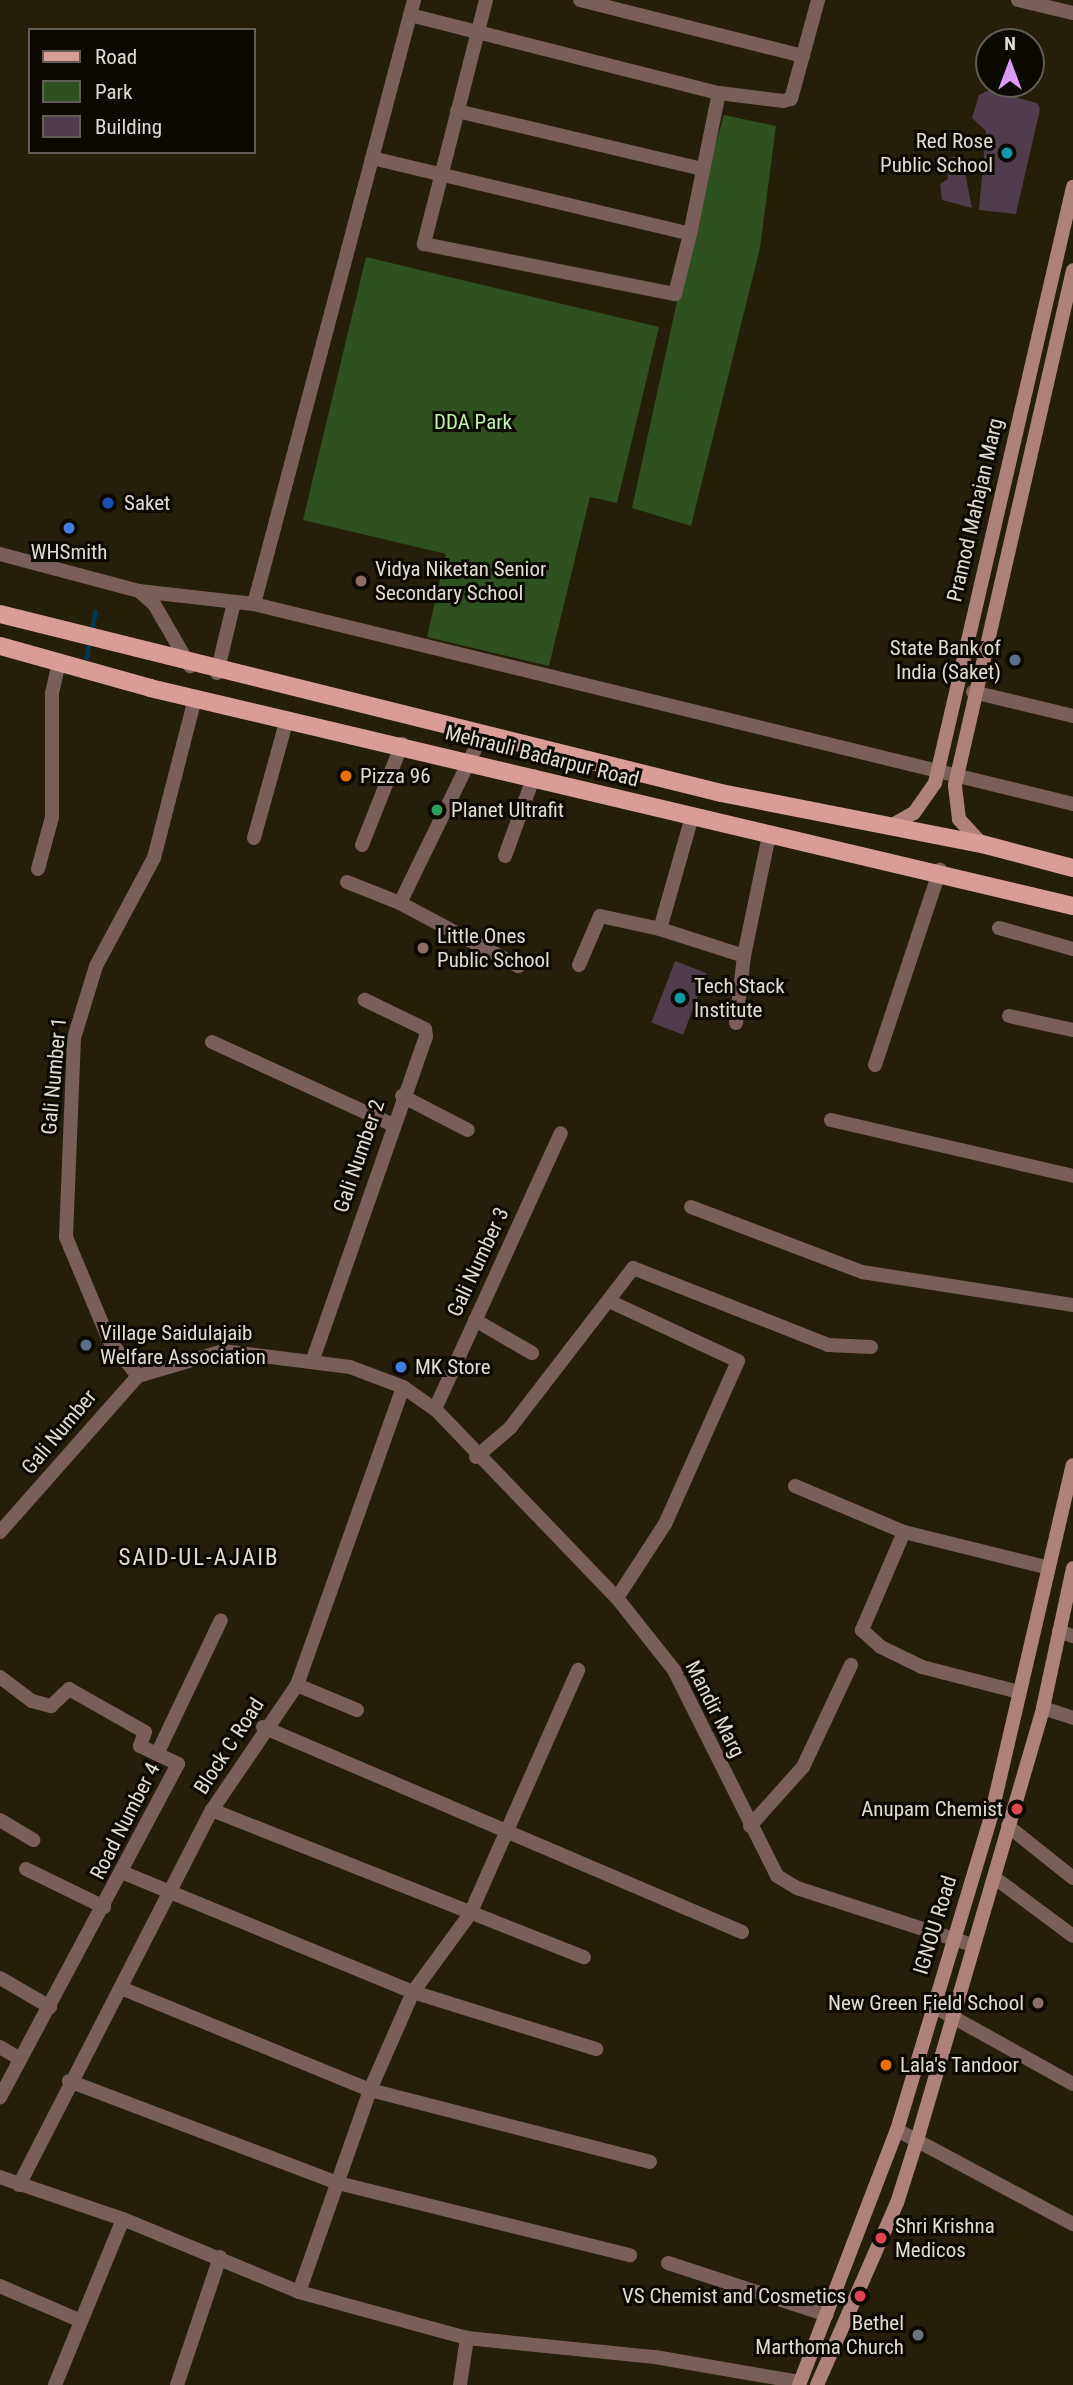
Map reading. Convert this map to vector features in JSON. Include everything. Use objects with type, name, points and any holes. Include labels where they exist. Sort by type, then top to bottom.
[{"type":"main road","name":"Mehrauli Badarpur Road","points":[[0,614],[217,673],[483,733],[721,793],[982,844],[1073,868]]},
{"type":"main road","name":"Mehrauli Badarpur Road","points":[[0,646],[195,698],[402,744],[769,835],[940,870],[1073,905]]},
{"type":"street","points":[[254,604],[414,0]]},
{"type":"street","points":[[486,0],[424,244],[676,294],[719,93]]},
{"type":"street","points":[[580,0],[803,56]]},
{"type":"street","points":[[410,15],[719,93],[789,100],[818,0]]},
{"type":"street","points":[[1018,0],[1073,13]]},
{"type":"street","points":[[457,111],[702,169]]},
{"type":"street","points":[[372,158],[690,234]]},
{"type":"street","name":"Pramod Mahajan Marg","points":[[892,825],[923,804],[938,771],[1073,187]]},
{"type":"street","name":"Pramod Mahajan Marg","points":[[982,844],[965,828],[956,808],[957,774],[973,692],[1073,270]]},
{"type":"street","points":[[0,554],[139,591],[254,604],[1073,804]]},
{"type":"street","points":[[985,559],[1003,565]]},
{"type":"street","points":[[139,591],[154,604],[190,666]]},
{"type":"street","points":[[217,673],[234,602]]},
{"type":"street","points":[[38,869],[52,817],[52,693],[59,663]]},
{"type":"street","points":[[973,692],[1073,716]]},
{"type":"street","name":"Gali Number 1","points":[[138,1376],[109,1340],[66,1237],[74,1038],[96,967],[154,858],[195,698]]},
{"type":"street","points":[[254,838],[287,719]]},
{"type":"street","points":[[400,902],[472,762],[483,733]]},
{"type":"street","points":[[362,845],[402,744]]},
{"type":"street","points":[[505,856],[534,776]]},
{"type":"street","points":[[660,929],[692,817]]},
{"type":"street","points":[[736,1023],[744,956],[769,835]]},
{"type":"street","points":[[875,1065],[940,870]]},
{"type":"street","points":[[347,882],[400,902],[518,967]]},
{"type":"street","points":[[579,965],[600,916],[660,929],[744,956]]},
{"type":"street","points":[[999,928],[1073,949]]},
{"type":"street","name":"Gali Number 2","points":[[312,1362],[402,1096],[427,1032],[365,1000]]},
{"type":"street","points":[[1009,1016],[1073,1030]]},
{"type":"street","points":[[212,1042],[393,1125]]},
{"type":"street","points":[[402,1096],[468,1130]]},
{"type":"street","points":[[831,1120],[1073,1176]]},
{"type":"street","name":"Gali Number 3","points":[[435,1409],[561,1133]]},
{"type":"street","points":[[691,1207],[862,1272],[1073,1306]]},
{"type":"street","points":[[477,1457],[510,1427],[609,1301],[629,1270],[641,1268],[828,1345],[871,1347]]},
{"type":"street","points":[[609,1301],[738,1361],[665,1524],[617,1598]]},
{"type":"street","points":[[475,1320],[532,1353]]},
{"type":"street","points":[[138,1376],[223,1351],[351,1367],[404,1387]]},
{"type":"street","name":"Gali Number","points":[[0,1532],[15,1521],[138,1376]]},
{"type":"street","name":"Mandir Marg","points":[[404,1387],[435,1409],[477,1457],[617,1598],[674,1670],[750,1826],[786,1883],[972,1945]]},
{"type":"street","name":"Block C Road","points":[[19,2185],[69,2081],[172,1893],[212,1810],[263,1727],[298,1685],[318,1621],[404,1387]]},
{"type":"street","name":"IGNOU Road","points":[[800,2384],[897,2130],[952,1937],[991,1816],[1073,1465]]},
{"type":"street","points":[[795,1486],[904,1532],[1049,1568]]},
{"type":"street","points":[[0,1514],[15,1521]]},
{"type":"street","points":[[904,1532],[862,1630],[881,1647],[922,1667],[1019,1692]]},
{"type":"street","name":"IGNOU Road","points":[[817,2385],[892,2212],[917,2140],[972,1945],[995,1878],[1066,1634],[1073,1568]]},
{"type":"street","points":[[157,1754],[220,1620]]},
{"type":"street","points":[[750,1826],[803,1767],[851,1665]]},
{"type":"street","points":[[299,2292],[370,2090],[413,1992],[470,1914],[578,1670]]},
{"type":"street","name":"Road Number 4","points":[[0,1677],[32,1700],[51,1706],[69,1689],[145,1732],[140,1746],[178,1764],[124,1873],[50,2007],[18,2058],[0,2097]]},
{"type":"street","points":[[298,1685],[357,1710]]},
{"type":"street","points":[[1043,1708],[1073,1718]]},
{"type":"street","points":[[263,1727],[742,1932]]},
{"type":"street","points":[[212,1810],[584,1957]]},
{"type":"street","points":[[0,1820],[33,1840]]},
{"type":"street","points":[[1008,1826],[1073,1878]]},
{"type":"street","points":[[26,1868],[104,1907]]},
{"type":"street","points":[[124,1873],[413,1992],[596,2049]]},
{"type":"street","points":[[995,1878],[1073,1936]]},
{"type":"street","points":[[0,1978],[50,2007]]},
{"type":"street","points":[[121,1987],[370,2090],[650,2162]]},
{"type":"street","points":[[933,2006],[952,2014],[1073,2084]]},
{"type":"street","points":[[0,2047],[18,2058]]},
{"type":"street","points":[[69,2081],[338,2183],[630,2255]]},
{"type":"street","points":[[897,2130],[1073,2224]]},
{"type":"street","points":[[0,2177],[122,2219],[220,2257],[299,2292],[467,2338],[654,2357],[800,2384]]},
{"type":"street","points":[[869,2199],[892,2212]]},
{"type":"street","points":[[55,2385],[122,2219]]},
{"type":"street","points":[[177,2385],[220,2257]]},
{"type":"street","points":[[668,2263],[827,2315]]},
{"type":"street","points":[[0,2286],[81,2321]]},
{"type":"street","points":[[460,2385],[467,2338]]},
{"type":"green space","points":[[724,115],[776,126],[760,248],[691,526],[632,508],[698,205]]},
{"type":"green space","name":"DDA Park","points":[[366,257],[659,327],[617,503],[590,497],[549,666],[427,637],[446,554],[303,520]]},
{"type":"building","name":"Red Rose Public School","points":[[978,98],[1019,98],[1037,103],[1040,109],[1016,214],[979,210],[986,131],[972,118]]},
{"type":"building","points":[[955,156],[962,158],[972,208],[942,200],[940,184],[948,179],[945,160]]},
{"type":"building","name":"Tech Stack Institute","points":[[675,961],[707,973],[683,1035],[651,1023]]},
{"type":"waterway","points":[[86,657],[95,612]]},
{"type":"place","name":"Red Rose Public School","points":[[1007,153]]},
{"type":"place","name":"Saket","points":[[108,503]]},
{"type":"place","name":"WHSmith","points":[[69,528]]},
{"type":"place","name":"Vidya Niketan Senior Secondary School","points":[[361,581]]},
{"type":"place","name":"State Bank of India (Saket)","points":[[1015,660]]},
{"type":"place","name":"Pizza 96","points":[[346,776]]},
{"type":"place","name":"Planet Ultrafit","points":[[437,810]]},
{"type":"place","name":"Little Ones Public School","points":[[423,948]]},
{"type":"place","name":"Tech Stack Institute","points":[[680,998]]},
{"type":"place","name":"Village Saidulajaib Welfare Association","points":[[86,1345]]},
{"type":"place","name":"MK Store","points":[[401,1367]]},
{"type":"place","name":"Anupam Chemist","points":[[1017,1809]]},
{"type":"place","name":"New Green Field School","points":[[1038,2003]]},
{"type":"place","name":"Lala's Tandoor","points":[[886,2065]]},
{"type":"place","name":"Shri Krishna Medicos","points":[[881,2238]]},
{"type":"place","name":"VS Chemist and Cosmetics","points":[[860,2296]]},
{"type":"place","name":"Bethel Marthoma Church","points":[[918,2335]]},
{"type":"district","name":"SAID-UL-AJAIB","points":[[199,1558]]}]
